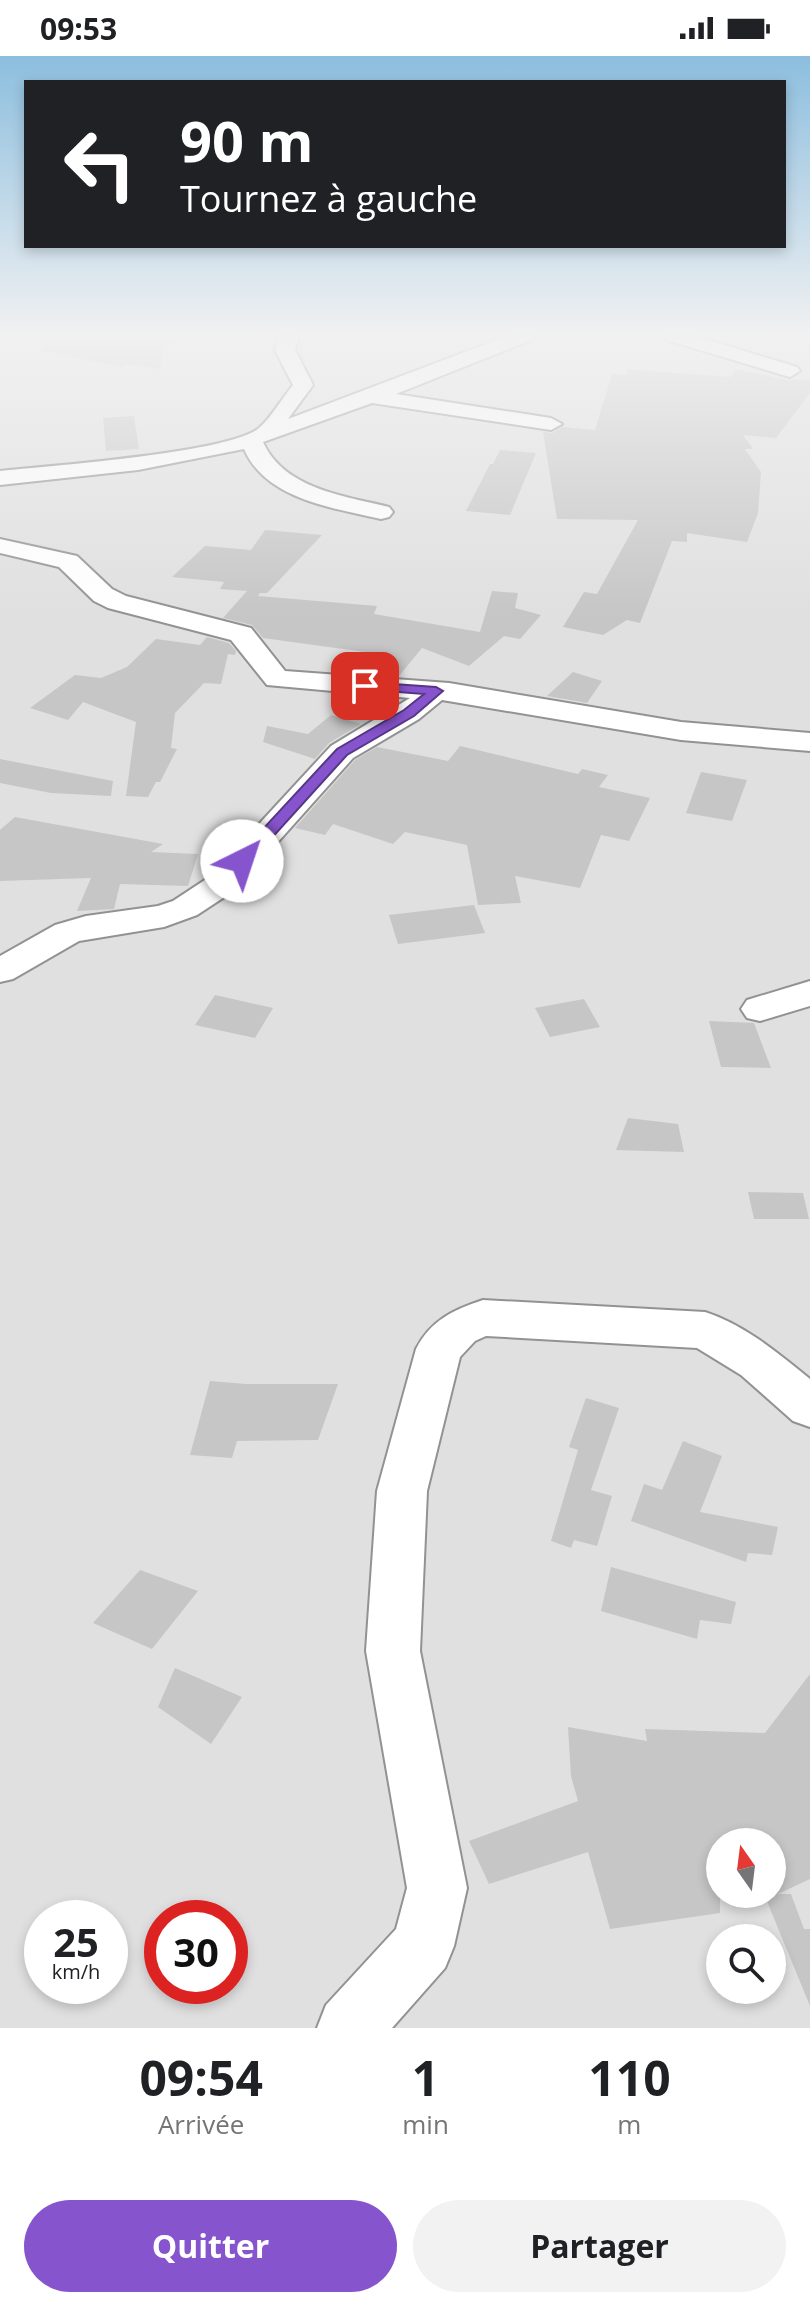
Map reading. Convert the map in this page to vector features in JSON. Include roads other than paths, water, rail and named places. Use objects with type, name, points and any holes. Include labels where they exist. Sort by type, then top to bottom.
[{"type":"street","points":[[265,428],[258,436],[260,460],[293,484],[324,498],[381,512]]},
{"type":"street","points":[[0,478],[190,456],[281,428]]},
{"type":"street","points":[[0,546],[68,561],[103,595],[117,602],[241,634],[248,638],[270,674],[277,679],[436,691],[521,702],[681,731],[810,742]]},
{"type":"street","points":[[0,971],[67,933],[86,927],[164,916],[185,908],[223,883],[342,752],[409,713],[436,691]]},
{"type":"street","points":[[760,1009],[810,993]]},
{"type":"street","points":[[349,2028],[423,1946],[437,1888],[393,1651],[402,1491],[439,1349],[459,1328],[483,1318],[705,1330],[757,1362],[810,1407]]}]
